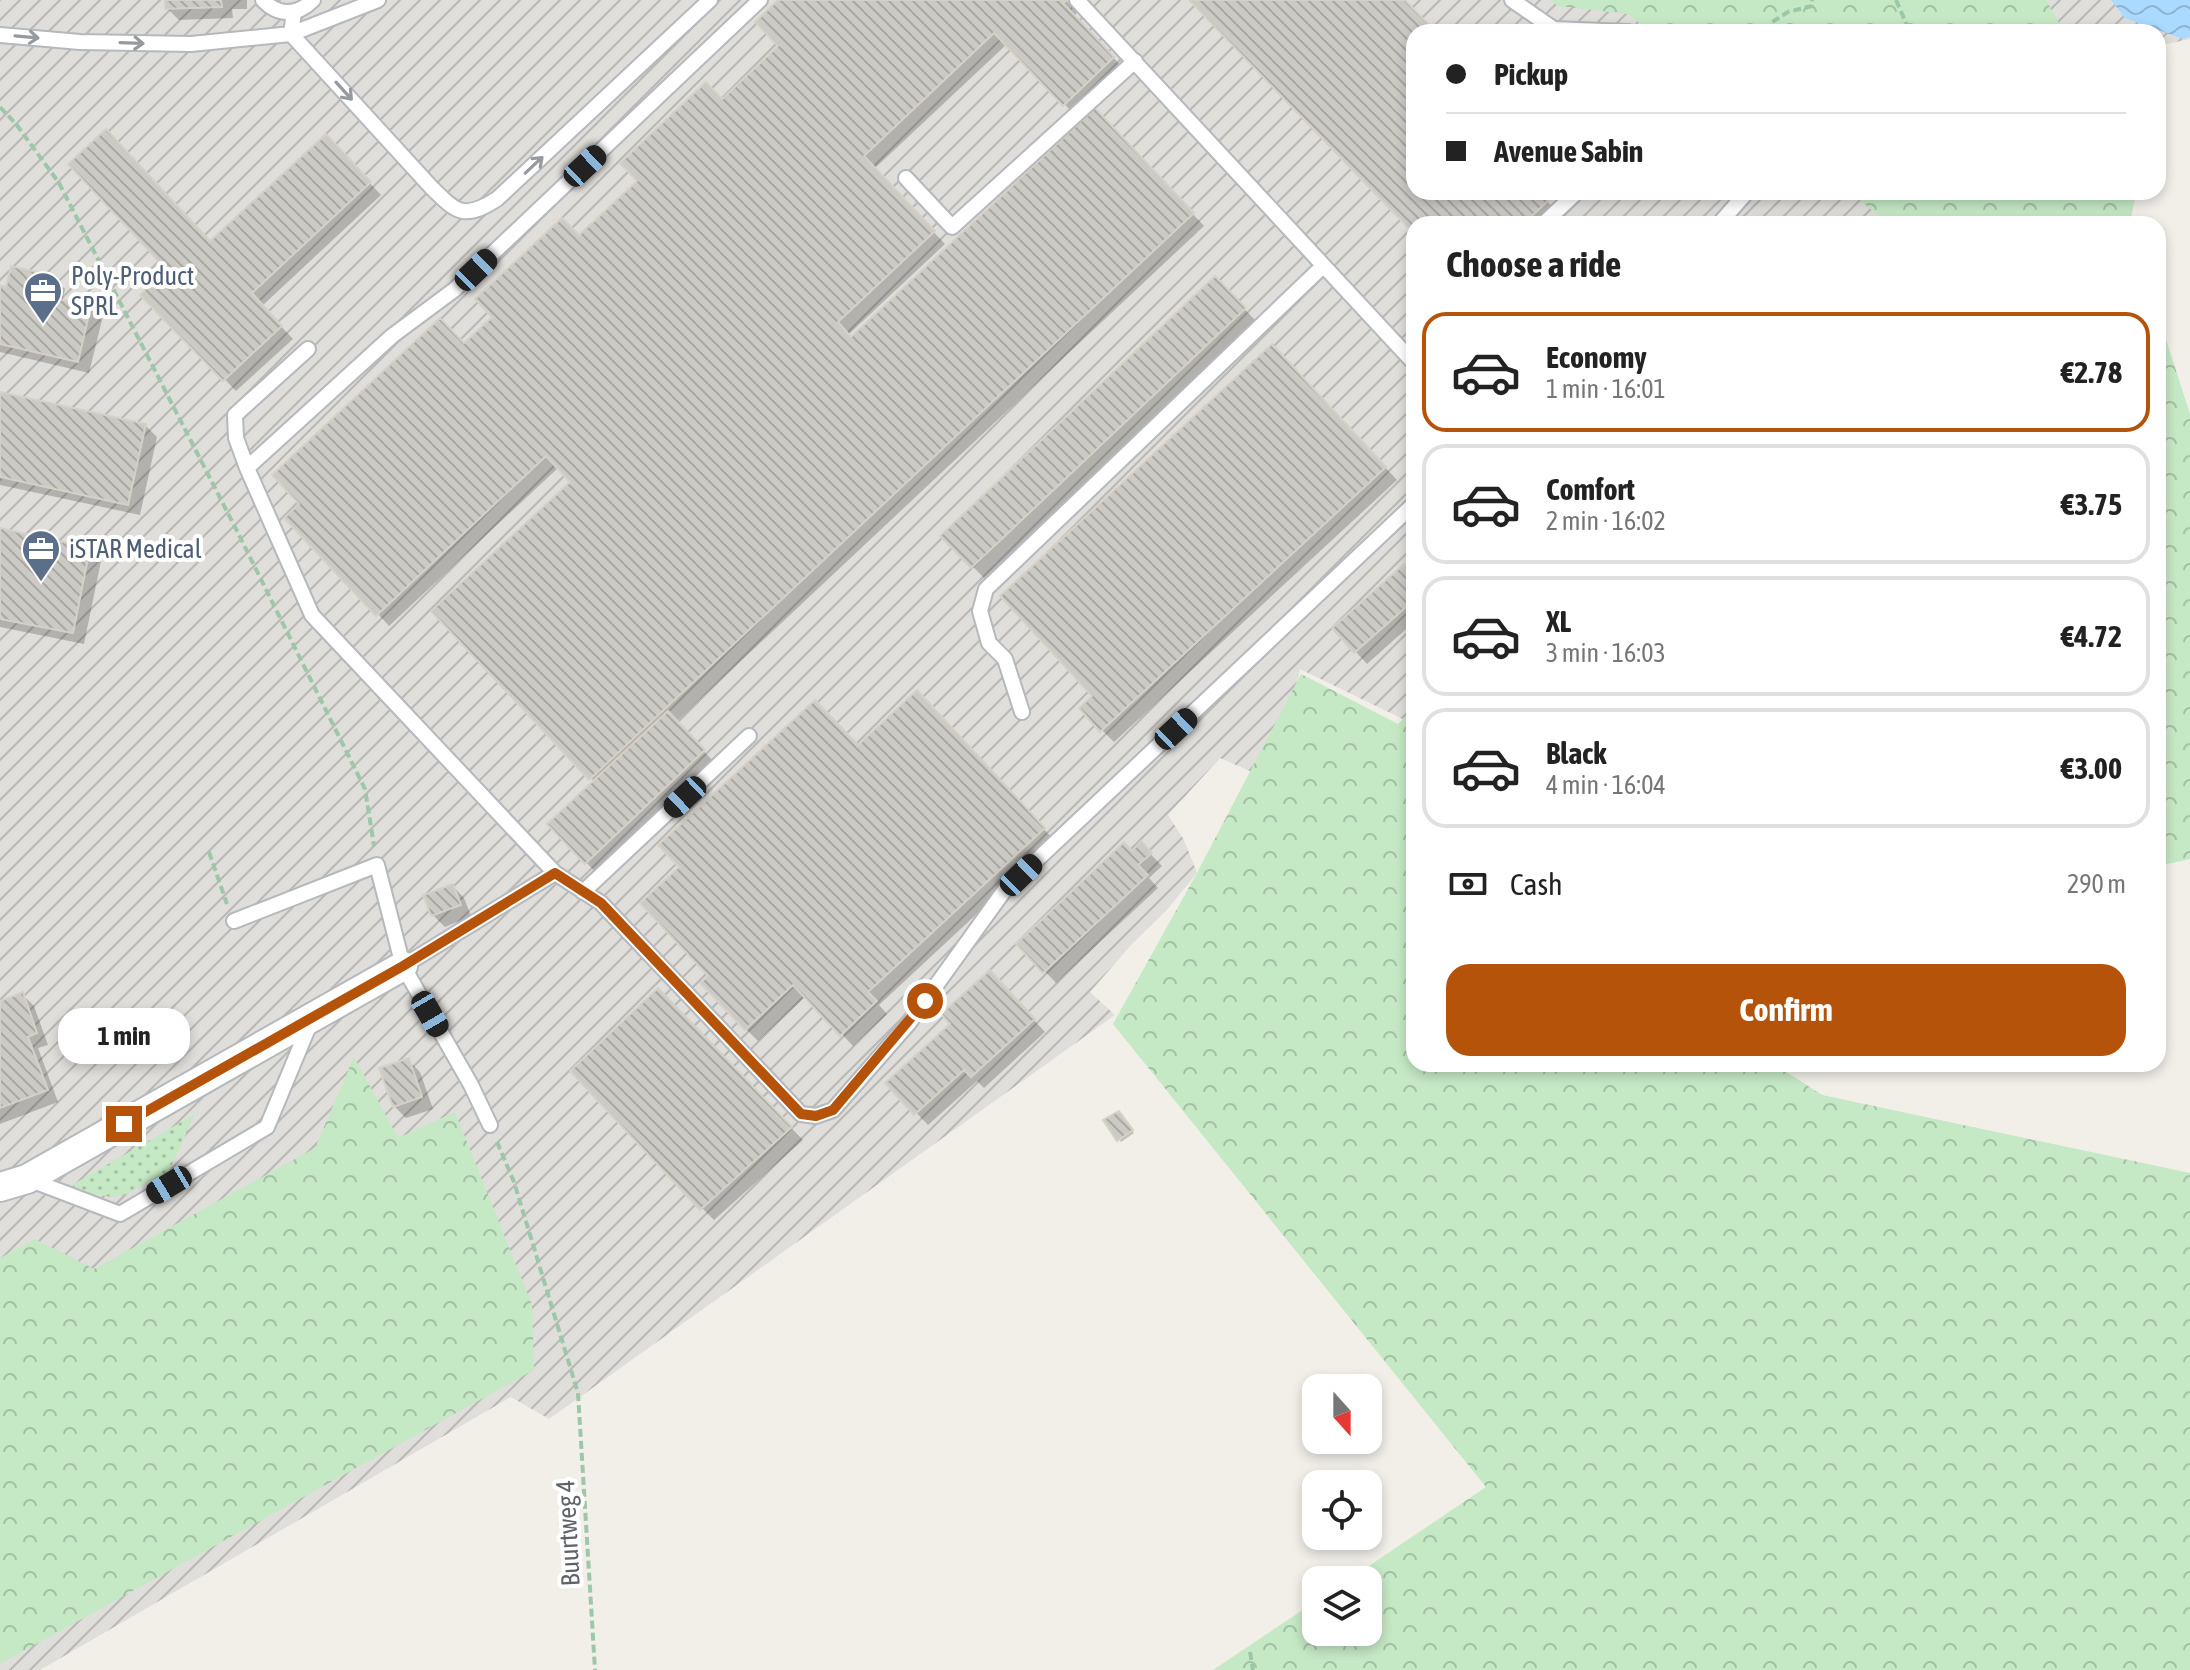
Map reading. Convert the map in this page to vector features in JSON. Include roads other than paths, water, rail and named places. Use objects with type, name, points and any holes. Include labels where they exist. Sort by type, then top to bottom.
[{"type":"street","points":[[0,1187],[27,1179],[403,966]]},
{"type":"lane","points":[[263,0],[273,9],[294,12],[305,8],[313,0]]},
{"type":"lane","points":[[0,35],[80,42],[176,45],[291,34],[378,0]]},
{"type":"lane","points":[[291,34],[450,207],[464,213],[479,211],[497,199],[710,0]]},
{"type":"lane","points":[[247,468],[392,336],[454,290],[760,0]]},
{"type":"lane","points":[[1077,0],[1323,266],[1406,347]]},
{"type":"lane","points":[[1512,0],[1546,24]]},
{"type":"lane","points":[[291,34],[294,12]]},
{"type":"lane","points":[[906,178],[952,227],[1135,61]]},
{"type":"lane","points":[[1552,216],[1568,200]]},
{"type":"lane","points":[[1726,216],[1740,200]]},
{"type":"lane","points":[[1022,712],[1005,659],[989,643],[980,611],[986,589],[1323,266]]},
{"type":"lane","points":[[308,349],[235,415],[236,438],[247,468],[312,615],[555,873],[601,903],[801,1114],[816,1116],[833,1110],[909,1023],[1004,891],[1406,512]]},
{"type":"lane","points":[[583,892],[749,736]]},
{"type":"lane","points":[[234,921],[377,865],[403,966],[471,1085],[490,1125]]},
{"type":"lane","points":[[403,966],[555,873]]},
{"type":"lane","points":[[27,1179],[120,1214],[267,1127],[313,1017]]},
{"type":"water","points":[[2111,0],[2190,0],[2190,37],[2183,39],[2166,33],[2166,24],[2142,24],[2125,18]]},
{"type":"place","name":"Poly-Product SPRL","points":[[43,325]]},
{"type":"place","name":"iSTAR Medical","points":[[41,583]]}]
